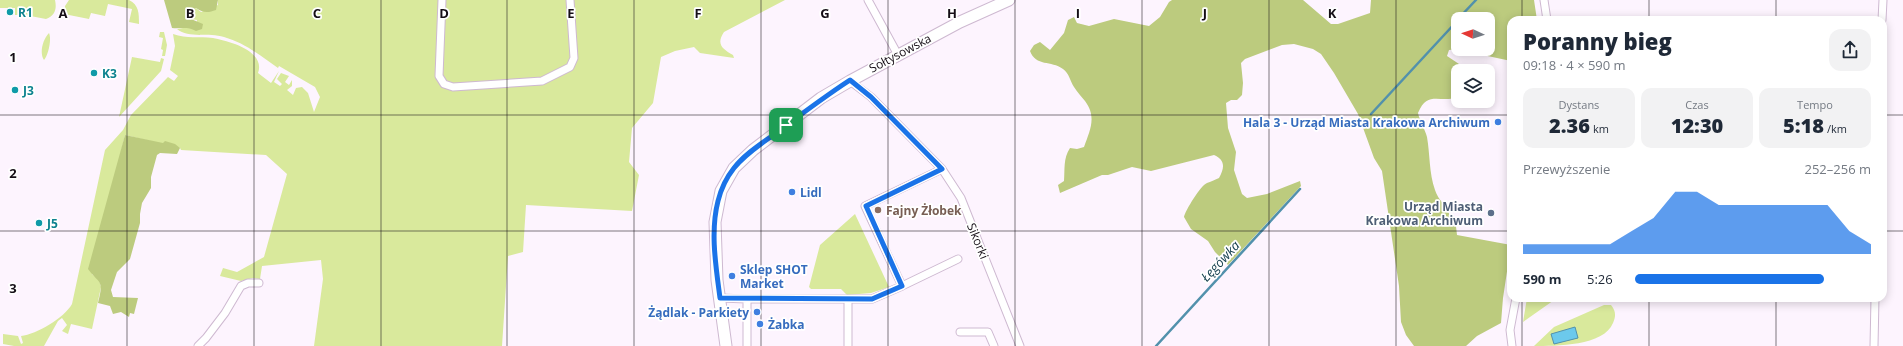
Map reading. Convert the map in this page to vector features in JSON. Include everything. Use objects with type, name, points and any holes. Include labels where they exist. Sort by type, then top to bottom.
[{"type":"street","points":[[442,0],[440,78],[444,84],[453,87],[542,82],[570,67],[574,58],[570,0]]},
{"type":"street","points":[[868,0],[898,55]]},
{"type":"street","name":"Sołtysowska","points":[[726,346],[715,253],[715,222],[718,199],[727,178],[738,164],[753,150],[822,98],[850,80],[960,22],[1009,0]]},
{"type":"street","points":[[1544,0],[1546,16]]},
{"type":"street","points":[[1882,16],[1883,0]]},
{"type":"street","name":"Sikorki","points":[[850,80],[871,97],[942,169],[961,198],[1020,346]]},
{"type":"street","points":[[902,286],[866,206],[942,169]]},
{"type":"street","points":[[720,298],[872,299],[958,259]]},
{"type":"street","points":[[198,346],[225,313],[241,286],[248,283],[259,283]]},
{"type":"street","points":[[747,299],[747,346]]},
{"type":"street","points":[[848,300],[848,346]]},
{"type":"street","points":[[1512,346],[1510,330],[1515,302]]},
{"type":"street","points":[[1874,346],[1875,302]]},
{"type":"street","points":[[960,332],[988,332],[994,346]]},
{"type":"green space","points":[[0,0],[55,0],[56,6],[53,14],[46,19],[25,15],[15,15],[15,8],[0,8]]},
{"type":"green space","points":[[69,0],[129,0],[137,7],[139,24],[129,22],[132,9],[108,4],[105,16],[91,13],[89,19],[64,14],[65,6]]},
{"type":"green space","points":[[164,0],[218,0],[216,10],[203,12],[196,8],[192,10],[190,16],[191,19],[203,24],[202,29],[196,31],[187,28],[172,28]]},
{"type":"green space","points":[[218,0],[785,0],[724,32],[720,40],[721,46],[733,55],[734,58],[700,53],[694,47],[675,51],[661,57],[653,103],[632,128],[629,162],[639,175],[632,211],[526,205],[523,252],[508,256],[502,346],[314,346],[323,279],[321,260],[262,266],[260,279],[253,278],[241,281],[220,276],[223,268],[237,272],[264,257],[287,174],[266,155],[181,150],[180,148],[125,135],[92,274],[99,280],[101,287],[92,329],[71,324],[68,334],[62,331],[67,325],[62,318],[58,321],[44,346],[14,346],[3,344],[3,334],[18,336],[21,344],[23,343],[21,336],[42,329],[57,320],[72,304],[105,150],[123,130],[131,115],[168,77],[174,81],[178,76],[170,70],[175,46],[173,34],[213,38],[244,48],[257,59],[259,65],[258,73],[271,83],[279,71],[274,82],[280,86],[282,84],[277,79],[281,73],[289,76],[285,82],[289,85],[292,80],[292,86],[287,90],[293,95],[296,88],[302,87],[308,93],[314,112],[320,97],[315,87],[279,66],[278,68],[252,50],[232,40],[212,35],[187,34],[177,29],[189,27],[196,30],[197,20],[191,19],[190,16],[192,10],[196,8],[201,12],[218,5]]},
{"type":"green space","points":[[1172,0],[1303,0],[1331,24],[1338,24],[1370,13],[1371,0],[1534,0],[1536,16],[1507,16],[1507,60],[1488,56],[1495,56],[1495,12],[1451,12],[1451,50],[1449,50],[1447,56],[1459,64],[1451,64],[1451,99],[1429,100],[1421,106],[1418,113],[1427,137],[1433,184],[1438,197],[1447,209],[1450,216],[1455,218],[1457,235],[1507,244],[1507,272],[1501,323],[1477,336],[1466,346],[1414,346],[1406,335],[1401,322],[1399,286],[1382,171],[1374,158],[1358,114],[1321,54],[1313,49],[1294,44],[1282,45],[1245,59],[1241,63],[1243,83],[1242,95],[1237,100],[1231,100],[1226,103],[1228,128],[1236,152],[1234,170],[1242,194],[1247,198],[1267,194],[1300,181],[1301,186],[1228,265],[1215,252],[1208,241],[1191,229],[1184,217],[1190,204],[1201,188],[1207,183],[1219,178],[1221,174],[1223,164],[1218,157],[1214,155],[1151,171],[1132,167],[1108,175],[1102,175],[1060,193],[1058,185],[1064,181],[1066,156],[1070,148],[1077,149],[1084,147],[1091,124],[1091,113],[1089,107],[1075,89],[1065,71],[1058,66],[1036,59],[1030,51],[1034,45],[1040,42],[1050,50],[1064,33],[1068,20],[1074,17],[1077,23],[1089,26],[1114,19],[1149,26],[1160,17],[1169,2]]},
{"type":"green space","points":[[160,32],[164,32],[167,45],[165,56],[162,56],[163,50],[161,49],[163,38],[159,37]]},
{"type":"green space","points":[[49,33],[49,47],[44,60],[42,46]]},
{"type":"green space","points":[[132,57],[160,62],[161,58],[164,59],[161,71],[119,117]]},
{"type":"green space","points":[[125,135],[163,143],[165,141],[175,144],[180,148],[177,154],[160,153],[157,155],[151,177],[151,188],[142,203],[140,223],[130,259],[117,272],[111,290],[113,297],[138,298],[134,314],[130,313],[129,317],[121,312],[113,314],[110,306],[98,303],[101,286],[98,280],[88,269]]},
{"type":"green space","points":[[855,214],[889,287],[871,293],[847,295],[841,289],[811,289],[809,287],[820,245]]},
{"type":"green space","points":[[1526,302],[1551,302],[1523,322]]},
{"type":"green space","points":[[1604,305],[1611,305],[1615,311],[1615,316],[1608,331],[1600,336],[1590,340],[1566,345],[1534,346],[1554,327]]},
{"type":"water","points":[[1575,327],[1578,338],[1554,344],[1551,334]]},
{"type":"waterway","name":"Łęgówka","points":[[1465,12],[1476,0]]},
{"type":"waterway","name":"Łęgówka","points":[[1371,114],[1451,28]]},
{"type":"waterway","name":"Łęgówka","points":[[1156,346],[1300,189]]},
{"type":"place","name":"R1","points":[[10,12]]},
{"type":"place","name":"K3","points":[[94,73]]},
{"type":"place","name":"J3","points":[[15,90]]},
{"type":"place","name":"Hala 3 - Urząd Miasta Krakowa Archiwum","points":[[1498,122]]},
{"type":"place","name":"Lidl","points":[[792,192]]},
{"type":"place","name":"Fajny Żłobek","points":[[878,210]]},
{"type":"place","name":"Urząd Miasta Krakowa Archiwum","points":[[1491,213]]},
{"type":"place","name":"J5","points":[[39,223]]},
{"type":"place","name":"Sklep SHOT Market","points":[[732,276]]},
{"type":"place","name":"Żądlak - Parkiety","points":[[757,312]]},
{"type":"place","name":"Żabka","points":[[760,324]]},
{"type":"route","points":[[850,80],[871,97],[942,169],[866,206],[902,286],[872,299],[720,298],[717,280],[714,229],[718,199],[727,178],[734,168],[753,150],[786,125],[822,98],[850,80]]}]
